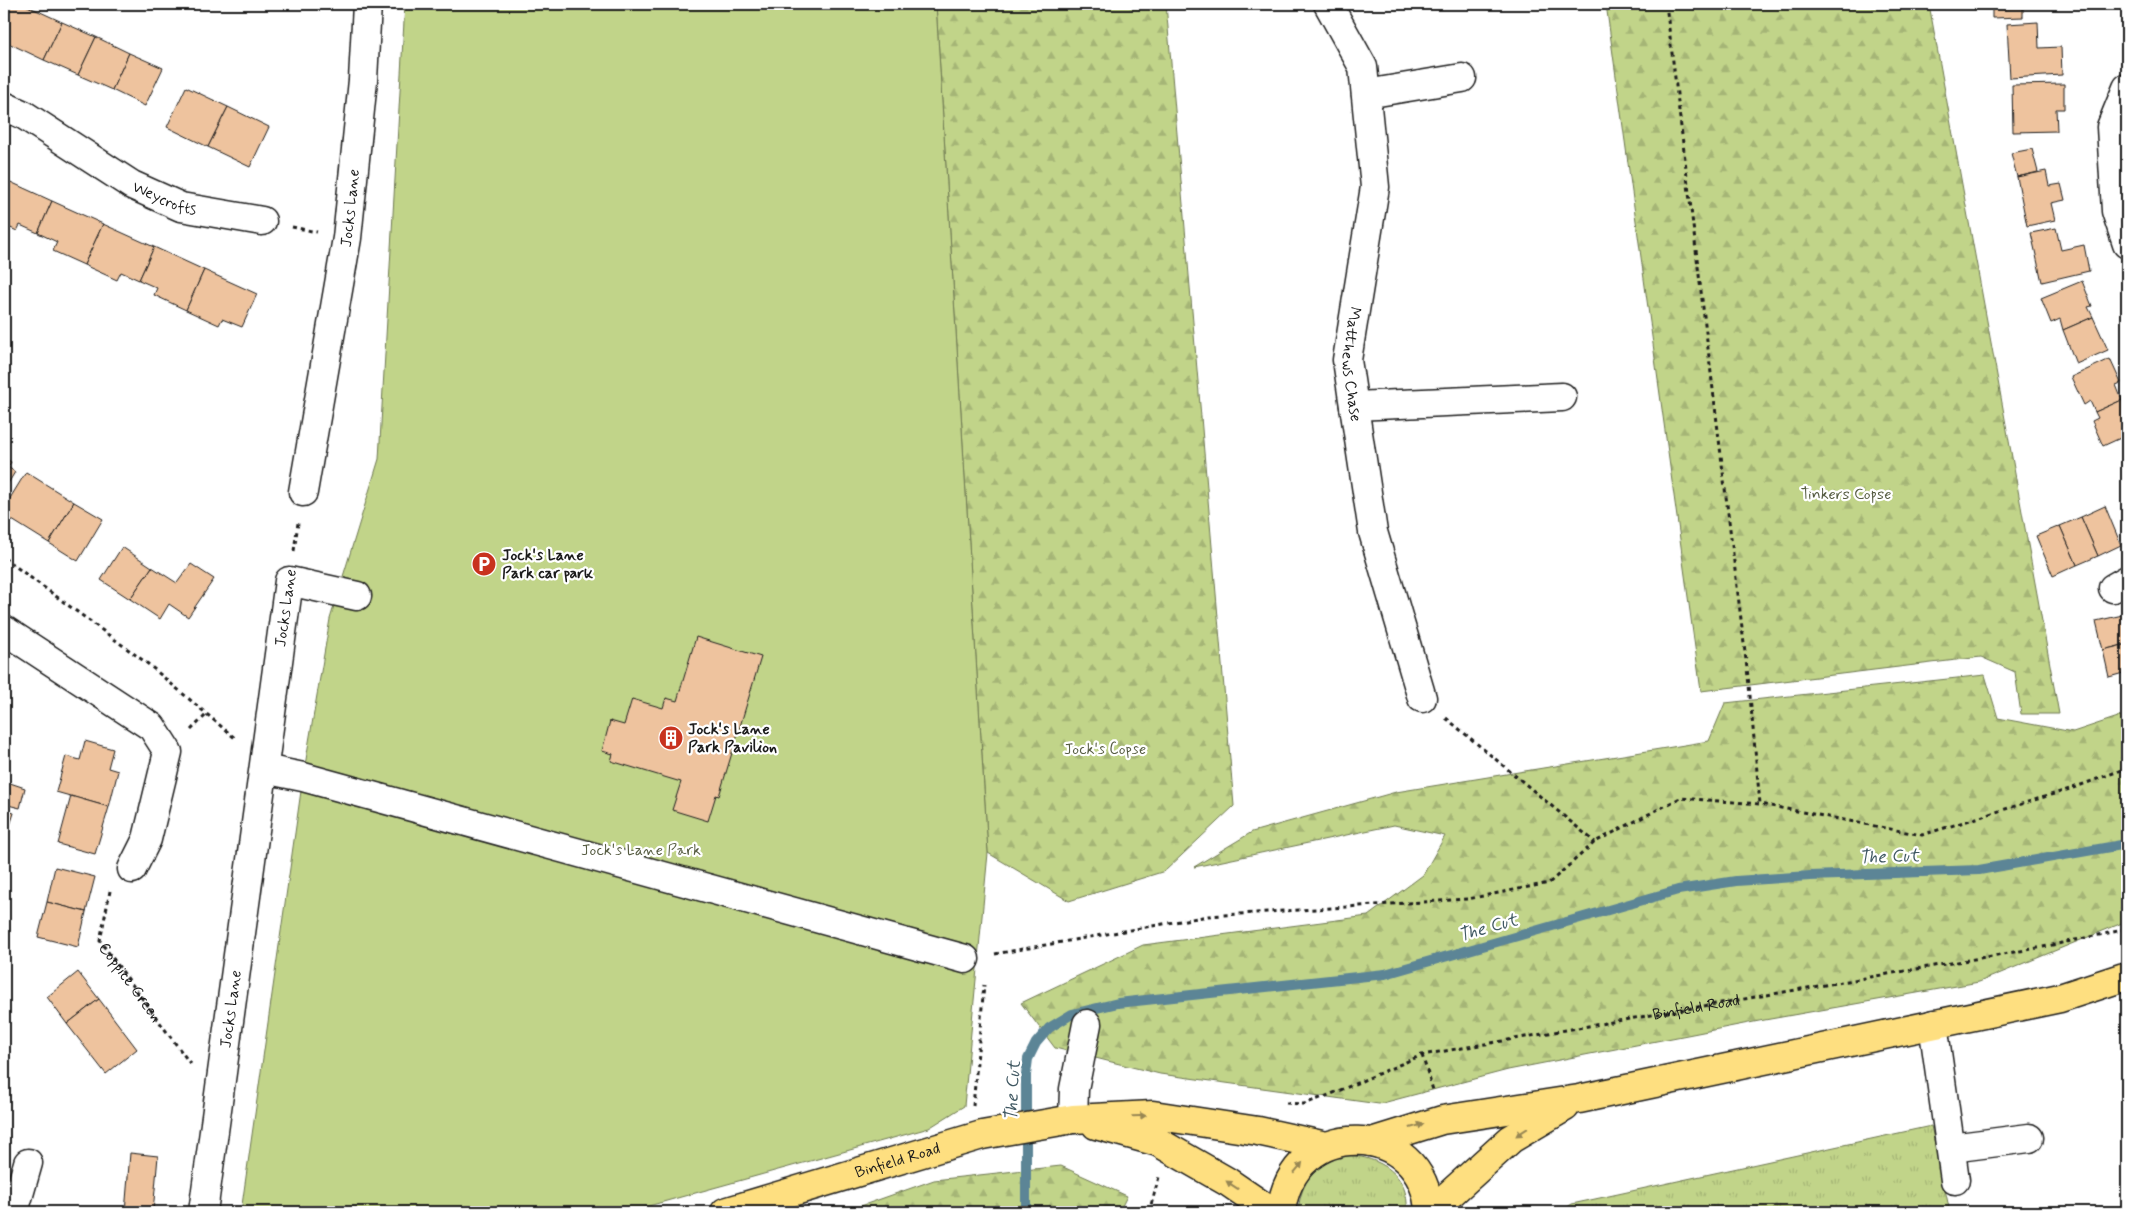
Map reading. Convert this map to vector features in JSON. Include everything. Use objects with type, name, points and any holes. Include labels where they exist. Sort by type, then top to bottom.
[{"type":"main road","points":[[1371,1142],[1442,1120],[1579,1099],[2060,998],[2127,976]]},
{"type":"main road","points":[[1436,1212],[1449,1195],[1511,1139],[1579,1099]]},
{"type":"main road","name":"Binfield Road","points":[[725,1212],[978,1136],[1073,1118],[1153,1115],[1258,1130],[1326,1146]]},
{"type":"main road","name":"Binfield Road","points":[[1073,1118],[1158,1142],[1228,1182],[1272,1212]]},
{"type":"main road","points":[[1281,1212],[1283,1196],[1292,1175],[1306,1158],[1326,1146],[1340,1141],[1356,1140],[1371,1142],[1391,1149],[1409,1163],[1421,1180],[1428,1201],[1429,1212]]},
{"type":"street","name":"Jocks Lane","points":[[303,492],[347,238],[363,80],[367,4]]},
{"type":"street","name":"Matthews Chase","points":[[1328,4],[1363,67],[1375,187],[1347,360],[1373,532],[1422,698]]},
{"type":"street","points":[[1366,94],[1462,78]]},
{"type":"street","points":[[2127,88],[2111,128],[2116,211],[2127,244]]},
{"type":"street","name":"Weycrofts","points":[[4,106],[24,115],[132,185],[181,207],[262,221]]},
{"type":"street","points":[[1354,406],[1562,397]]},
{"type":"street","name":"Jocks Lane","points":[[203,1212],[224,1070],[289,582]]},
{"type":"street","points":[[289,582],[357,596]]},
{"type":"street","points":[[4,630],[152,727],[168,752],[147,839],[132,869]]},
{"type":"street","points":[[265,761],[303,778],[965,959]]},
{"type":"street","points":[[1073,1118],[1074,1089],[1086,1024]]},
{"type":"street","points":[[1933,1024],[1955,1180]]},
{"type":"street","points":[[1950,1148],[2029,1138]]},
{"type":"street","points":[[14,1212],[28,1163]]},
{"type":"path","points":[[1666,4],[1748,675],[1760,804]]},
{"type":"path","points":[[262,221],[347,238]]},
{"type":"path","name":"Jocks Lane","points":[[289,582],[303,492]]},
{"type":"path","points":[[4,558],[148,664],[236,739],[265,761]]},
{"type":"path","points":[[1422,698],[1595,842]]},
{"type":"path","points":[[965,959],[1208,916],[1477,897],[1549,883],[1595,842],[1680,798],[1760,804],[1922,835],[2073,788],[2127,768]]},
{"type":"path","name":"Coppice Green","points":[[132,869],[112,884],[100,941],[189,1062],[224,1070]]},
{"type":"path","name":"Binfield Road","points":[[1279,1103],[1304,1104],[1422,1055],[2034,948],[2127,928]]},
{"type":"path","points":[[965,959],[984,980],[973,1107],[978,1136]]},
{"type":"path","points":[[1422,1055],[1435,1095]]},
{"type":"path","points":[[1149,1212],[1161,1168]]},
{"type":"green space","name":"Jock's Lane Park","points":[[405,4],[936,4],[988,853],[964,1106],[929,1128],[627,1212],[241,1212],[303,777],[330,619],[379,459]]},
{"type":"green space","name":"Jock's Copse","points":[[936,4],[1166,4],[1234,806],[1165,871],[1069,901],[988,853]]},
{"type":"green space","name":"Tinkers Copse","points":[[1606,4],[1929,4],[2059,714],[2021,714],[2015,672],[1981,657],[1701,691]]},
{"type":"green space","points":[[1985,675],[1998,718],[2073,732],[2127,714],[2127,921],[1979,982],[1759,1021],[1508,1070],[1379,1104],[1160,1074],[1055,1048],[1021,1003],[1143,945],[1368,916],[1423,875],[1445,836],[1394,825],[1194,867],[1252,832],[1396,792],[1709,741],[1725,703]]},
{"type":"green space","points":[[1931,1126],[1950,1212],[1560,1212],[1572,1204]]},
{"type":"green space","points":[[1346,1155],[1370,1159],[1390,1170],[1404,1187],[1407,1199],[1407,1212],[1298,1212],[1302,1191],[1311,1175],[1326,1163]]},
{"type":"green space","points":[[1061,1166],[1127,1196],[1119,1212],[844,1212],[934,1180]]},
{"type":"building","points":[[10,4],[23,4],[62,22],[44,60],[4,41],[4,17]]},
{"type":"building","points":[[1992,4],[2023,4],[2023,17],[1992,18]]},
{"type":"building","points":[[62,22],[96,37],[78,75],[44,60]]},
{"type":"building","points":[[2038,22],[2039,48],[2061,47],[2062,75],[2010,78],[2007,24]]},
{"type":"building","points":[[96,37],[129,53],[112,90],[78,75]]},
{"type":"building","points":[[129,53],[163,68],[145,106],[112,90]]},
{"type":"building","points":[[2064,84],[2064,109],[2056,109],[2057,131],[2013,132],[2012,85]]},
{"type":"building","points":[[186,87],[228,107],[208,147],[167,127]]},
{"type":"building","points":[[228,107],[269,127],[250,167],[208,147]]},
{"type":"building","points":[[2032,149],[2038,172],[2017,177],[2011,153]]},
{"type":"building","points":[[2046,171],[2049,186],[2061,184],[2065,200],[2051,203],[2055,220],[2027,226],[2017,177]]},
{"type":"building","points":[[4,179],[52,201],[38,233],[20,225],[17,231],[4,225]]},
{"type":"building","points":[[52,201],[103,224],[84,265],[53,251],[57,242],[38,233]]},
{"type":"building","points":[[103,224],[154,247],[139,280],[121,272],[117,280],[84,265]]},
{"type":"building","points":[[2056,228],[2061,250],[2084,245],[2089,271],[2042,282],[2031,233]]},
{"type":"building","points":[[154,247],[204,270],[186,310],[154,295],[157,288],[139,280]]},
{"type":"building","points":[[204,270],[257,294],[242,327],[222,319],[219,325],[186,310]]},
{"type":"building","points":[[2082,281],[2092,306],[2088,307],[2093,317],[2063,330],[2060,319],[2051,323],[2041,298]]},
{"type":"building","points":[[2093,317],[2108,350],[2076,364],[2063,330]]},
{"type":"building","points":[[2110,359],[2121,383],[2116,385],[2122,400],[2095,412],[2090,401],[2084,405],[2071,377]]},
{"type":"building","points":[[2122,400],[2127,412],[2127,435],[2103,446],[2092,421],[2098,418],[2095,412]]},
{"type":"building","points":[[4,457],[11,462],[8,467],[15,472],[4,490]]},
{"type":"building","points":[[26,472],[74,502],[49,543],[4,515],[4,508]]},
{"type":"building","points":[[74,502],[103,519],[78,561],[49,543]]},
{"type":"building","points":[[2105,506],[2121,545],[2098,556],[2081,517]]},
{"type":"building","points":[[2081,517],[2098,556],[2077,565],[2060,526]]},
{"type":"building","points":[[2060,526],[2077,565],[2053,576],[2036,536]]},
{"type":"building","points":[[122,547],[152,567],[130,599],[101,580]]},
{"type":"building","points":[[191,564],[214,579],[188,617],[169,604],[160,619],[130,599],[152,567],[177,583]]},
{"type":"building","points":[[2127,614],[2127,644],[2103,650],[2096,621]]},
{"type":"building","name":"Jock's Lane Park Pavilion","points":[[696,637],[761,657],[719,796],[716,795],[708,821],[672,810],[681,782],[611,761],[613,754],[602,751],[610,721],[624,725],[632,699],[663,708],[666,698],[677,701]]},
{"type":"building","points":[[2127,644],[2127,672],[2109,677],[2103,650]]},
{"type":"building","points":[[85,741],[113,749],[108,768],[118,771],[109,807],[56,792],[66,756],[80,760]]},
{"type":"building","points":[[4,781],[25,788],[20,808],[4,804]]},
{"type":"building","points":[[71,796],[109,807],[95,854],[58,844]]},
{"type":"building","points":[[4,810],[14,813],[6,838],[4,837]]},
{"type":"building","points":[[55,867],[95,877],[86,912],[47,902]]},
{"type":"building","points":[[47,902],[86,912],[78,947],[38,937]]},
{"type":"building","points":[[78,972],[99,999],[67,1024],[47,997]]},
{"type":"building","points":[[99,999],[137,1049],[106,1074],[67,1024]]},
{"type":"building","points":[[130,1153],[158,1156],[153,1212],[125,1212]]},
{"type":"waterway","name":"The Cut","points":[[1026,1212],[1026,1075],[1028,1059],[1036,1043],[1049,1028],[1072,1014],[1118,1003],[1385,974],[1678,890],[1736,881],[1810,876],[1979,870],[2127,844]]},
{"type":"place","name":"Jock's Lane Park car park","points":[[484,564]]},
{"type":"place","name":"Jock's Lane Park Pavilion","points":[[671,738]]}]
